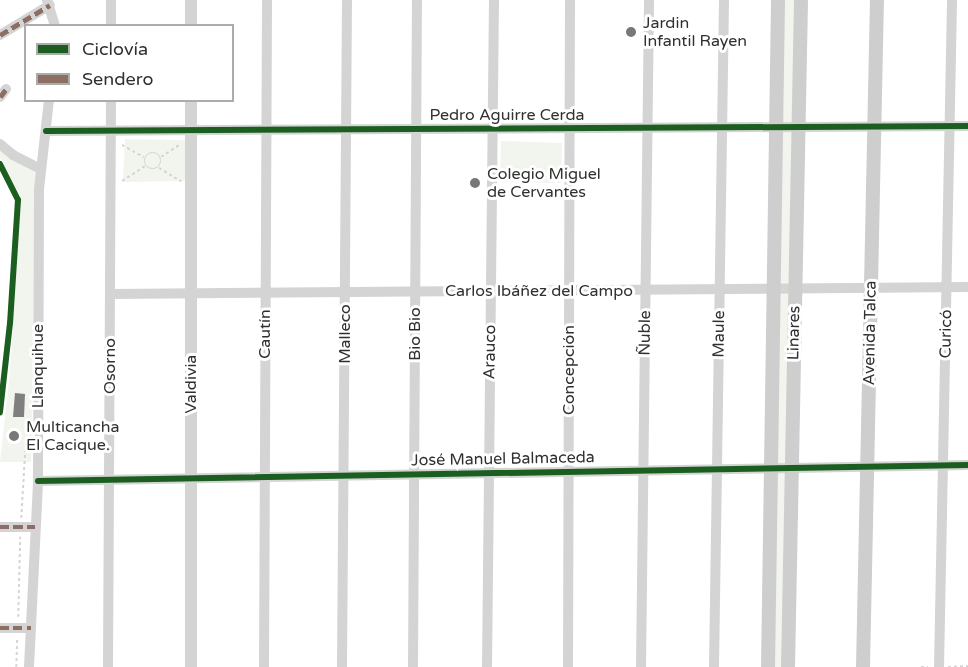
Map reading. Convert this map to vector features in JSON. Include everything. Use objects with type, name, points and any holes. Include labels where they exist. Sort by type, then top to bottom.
[{"type":"main road","name":"Linares","points":[[768,667],[778,0]]},
{"type":"main road","name":"Linares","points":[[788,667],[801,0]]},
{"type":"main road","name":"Avenida Talca","points":[[863,667],[877,0]]},
{"type":"street","points":[[111,0],[111,24]]},
{"type":"street","points":[[191,0],[191,24]]},
{"type":"street","name":"Cautín","points":[[264,667],[267,0]]},
{"type":"street","name":"Malleco","points":[[342,667],[347,0]]},
{"type":"street","name":"Bio Bio","points":[[413,667],[417,0]]},
{"type":"street","name":"Arauco","points":[[487,667],[494,0]]},
{"type":"street","name":"Concepción","points":[[568,667],[570,0]]},
{"type":"street","name":"Ñuble","points":[[641,667],[649,0]]},
{"type":"street","name":"Maule","points":[[714,667],[724,0]]},
{"type":"street","name":"Curicó","points":[[939,667],[952,0]]},
{"type":"street","points":[[0,35],[48,3],[54,24]]},
{"type":"street","name":"Llanquihue","points":[[29,667],[38,481],[40,169],[49,102]]},
{"type":"street","name":"Osorno","points":[[108,667],[111,102]]},
{"type":"street","name":"Valdivia","points":[[191,102],[191,667]]},
{"type":"street","name":"Pedro Aguirre Cerda","points":[[45,131],[111,135],[266,130],[968,126]]},
{"type":"street","points":[[0,144],[13,155],[40,169]]},
{"type":"street","name":"Carlos Ibáñez del Campo","points":[[110,294],[968,287]]},
{"type":"street","name":"José Manuel Balmaceda","points":[[38,481],[968,465]]},
{"type":"street","points":[[0,527],[36,527]]},
{"type":"street","points":[[0,628],[31,628]]},
{"type":"path","points":[[158,168],[161,158],[191,133]]},
{"type":"path","points":[[111,135],[145,158],[146,166]]},
{"type":"path","points":[[145,158],[154,153],[161,158]]},
{"type":"path","points":[[146,166],[153,170],[158,168],[191,188]]},
{"type":"path","points":[[110,189],[146,166]]},
{"type":"path","points":[[16,667],[20,527],[25,452],[29,451]]},
{"type":"shaded area","points":[[782,0],[795,0],[784,667],[772,667]]},
{"type":"shaded area","points":[[125,139],[186,140],[185,181],[123,182]]},
{"type":"shaded area","points":[[501,141],[562,143],[561,183],[500,182]]},
{"type":"shaded area","points":[[0,150],[38,171],[31,462],[0,462],[10,372],[21,200],[0,157]]},
{"type":"building","points":[[15,393],[25,394],[24,417],[13,417]]},
{"type":"marked path","points":[[0,35],[50,5]]},
{"type":"marked path","points":[[0,97],[6,89]]},
{"type":"marked path","points":[[0,527],[35,527]]},
{"type":"marked path","points":[[0,628],[31,628]]},
{"type":"cycle path","points":[[46,131],[968,126]]},
{"type":"cycle path","points":[[0,164],[18,200],[10,323],[0,412]]},
{"type":"cycle path","points":[[38,481],[968,465]]},
{"type":"place","name":"Jardin Infantil Rayen","points":[[631,32]]},
{"type":"place","name":"Colegio Miguel de Cervantes","points":[[475,183]]},
{"type":"place","name":"Multicancha El Cacique.","points":[[14,436]]}]
